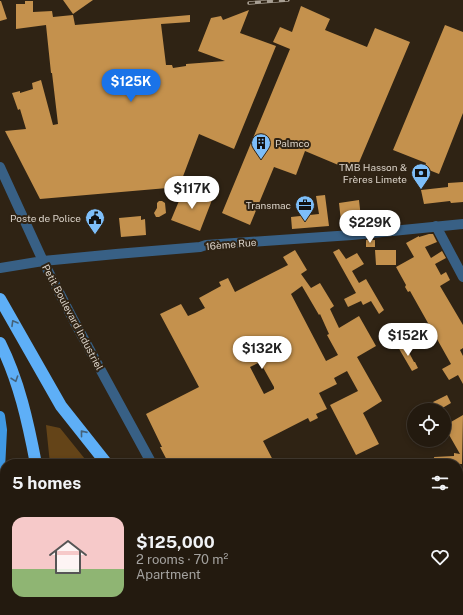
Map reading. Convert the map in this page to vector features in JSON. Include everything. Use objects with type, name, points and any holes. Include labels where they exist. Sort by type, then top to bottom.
[{"type":"highway","points":[[0,299],[61,406],[103,459]]},
{"type":"highway","points":[[0,343],[20,395],[35,459]]},
{"type":"main road","points":[[0,416],[2,430],[1,459]]},
{"type":"street","name":"Petit Boulevard Industriel","points":[[0,167],[43,261],[149,459]]},
{"type":"street","name":"16ème Rue","points":[[0,268],[43,261],[116,254],[352,235],[463,224]]},
{"type":"street","points":[[436,226],[463,277]]},
{"type":"shaded area","points":[[46,425],[60,428],[85,459],[49,459]]},
{"type":"building","points":[[63,0],[93,0],[73,14]]},
{"type":"building","points":[[0,1],[7,19],[0,21]]},
{"type":"building","points":[[25,1],[33,1],[33,12],[52,11],[53,17],[73,15],[75,25],[190,15],[190,22],[161,24],[166,65],[172,65],[173,68],[186,66],[186,64],[225,61],[198,51],[211,18],[221,16],[223,20],[249,10],[240,33],[276,46],[234,149],[199,134],[179,187],[40,199],[5,131],[26,129],[20,109],[18,110],[12,93],[20,91],[20,93],[33,89],[32,83],[41,80],[53,125],[58,124],[46,25],[16,29],[16,4],[25,4]]},
{"type":"building","points":[[301,6],[330,19],[325,30],[367,47],[375,28],[410,42],[355,172],[305,151],[296,175],[274,167],[250,225],[222,213],[290,49],[273,42],[280,27],[292,32]]},
{"type":"building","points":[[445,25],[463,32],[463,113],[439,174],[424,168],[426,163],[393,150]]},
{"type":"building","points":[[463,182],[463,202],[451,203],[450,201],[424,204],[421,190],[448,187],[448,183]]},
{"type":"building","points":[[184,189],[212,200],[200,231],[171,220]]},
{"type":"building","points":[[325,195],[329,226],[292,229],[291,217],[319,214],[316,196]]},
{"type":"building","points":[[359,200],[361,218],[341,221],[339,203]]},
{"type":"building","points":[[159,201],[165,203],[166,213],[156,217],[154,213]]},
{"type":"building","points":[[141,216],[141,220],[145,219],[146,235],[121,237],[119,218]]},
{"type":"building","points":[[433,234],[437,242],[425,247],[431,258],[442,251],[446,258],[435,264],[441,275],[446,272],[450,280],[440,286],[463,325],[463,348],[460,350],[463,356],[463,384],[458,375],[449,380],[442,369],[451,364],[410,291],[408,292],[405,287],[406,285],[396,267],[414,257],[406,243],[419,236]]},
{"type":"building","points":[[366,240],[375,240],[375,247],[366,247]]},
{"type":"building","points":[[339,249],[346,259],[357,253],[364,264],[352,271],[359,283],[366,279],[384,310],[379,314],[371,301],[363,305],[361,301],[348,307],[344,299],[356,293],[333,252]]},
{"type":"building","points":[[295,250],[307,270],[301,274],[311,288],[320,283],[334,306],[330,309],[339,328],[359,316],[376,346],[357,357],[382,401],[363,413],[379,444],[356,455],[330,405],[358,391],[347,371],[334,378],[337,384],[319,393],[327,409],[316,414],[318,418],[310,422],[308,418],[263,441],[272,459],[166,459],[146,414],[199,387],[160,314],[181,304],[188,316],[205,308],[199,298],[221,286],[219,282],[228,278],[235,292],[288,265],[283,257]],"holes":[[[302,286],[319,315],[320,314],[329,334],[327,335],[338,355],[326,361],[291,294]],[[260,362],[274,389],[264,394],[250,367]]]},
{"type":"building","points":[[375,250],[396,250],[396,265],[376,265]]},
{"type":"building","points":[[404,343],[418,368],[412,371],[398,347]]},
{"type":"building","points":[[447,395],[451,403],[434,403]]},
{"type":"building","points":[[463,415],[462,459],[434,459],[434,457],[454,456],[454,453],[460,454],[451,438],[451,422]]},
{"type":"railway","points":[[249,3],[288,0]]},
{"type":"place","name":"Palmco","points":[[261,160]]},
{"type":"place","name":"TMB Hasson & Frères Limete","points":[[421,190]]},
{"type":"place","name":"Transmac","points":[[305,222]]},
{"type":"place","name":"Poste de Police","points":[[95,235]]}]
